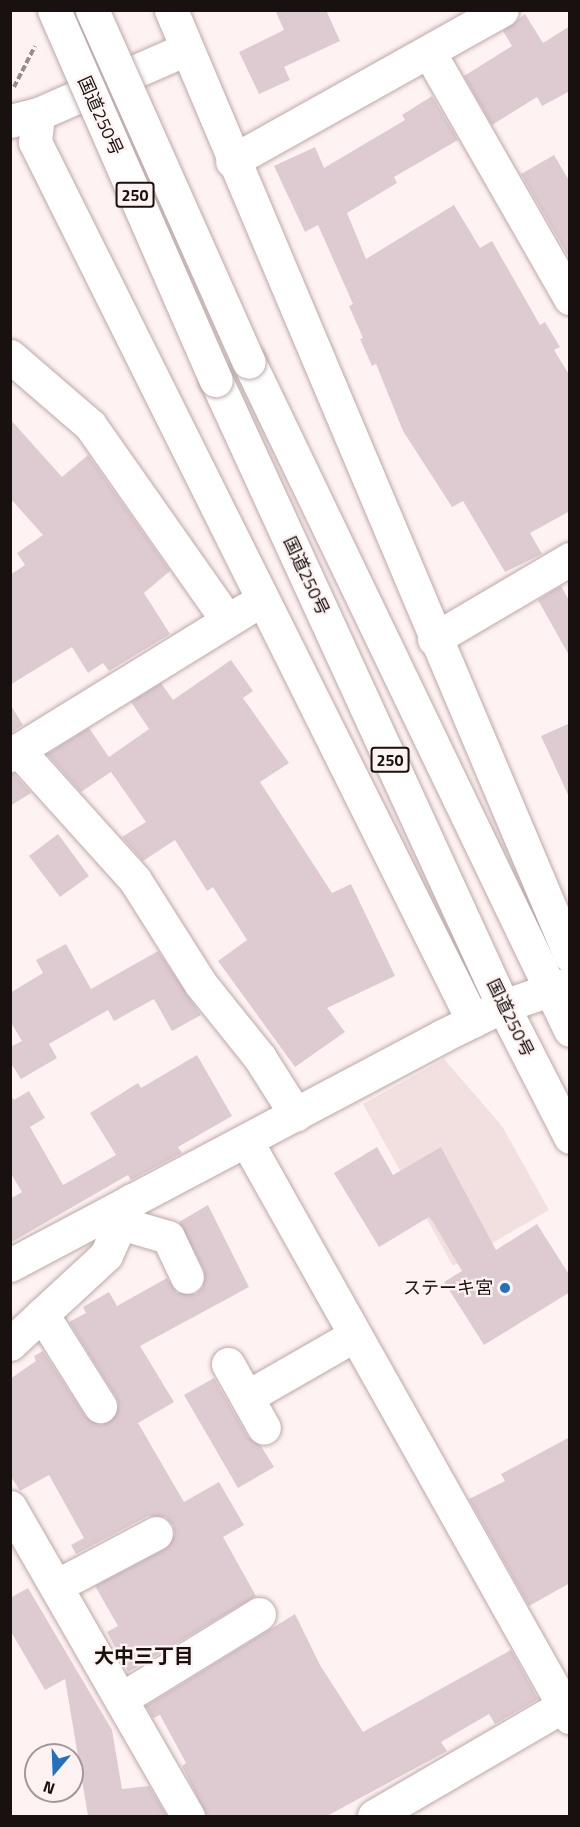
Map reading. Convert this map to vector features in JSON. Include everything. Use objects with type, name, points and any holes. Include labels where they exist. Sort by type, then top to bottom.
[{"type":"main road","name":"国道250号","points":[[54,10],[216,380],[503,1006],[570,1137]]},
{"type":"main road","name":"国道250号","points":[[92,10],[249,362],[560,986],[570,1030]]},
{"type":"main road","points":[[171,10],[232,161],[570,955]]},
{"type":"main road","points":[[232,161],[502,10]]},
{"type":"main road","points":[[186,49],[24,117],[473,1021]]},
{"type":"main road","points":[[429,52],[570,298]]},
{"type":"main road","points":[[10,356],[90,425],[227,620]]},
{"type":"main road","points":[[434,639],[570,559]]},
{"type":"main road","points":[[263,599],[14,752],[135,880],[200,983],[260,1058],[296,1115]]},
{"type":"main road","points":[[10,1265],[125,1211],[296,1115],[473,1021],[503,1006],[560,986]]},
{"type":"main road","points":[[247,1142],[352,1336],[567,1708],[374,1816]]},
{"type":"main road","points":[[125,1211],[168,1237],[187,1277]]},
{"type":"main road","points":[[10,1344],[106,1255],[125,1211]]},
{"type":"main road","points":[[42,1314],[100,1406]]},
{"type":"main road","points":[[247,1397],[352,1336]]},
{"type":"main road","points":[[228,1364],[264,1428]]},
{"type":"main road","points":[[10,1507],[188,1816]]},
{"type":"main road","points":[[56,1586],[156,1533]]},
{"type":"main road","points":[[121,1699],[260,1614]]},
{"type":"shaded area","points":[[444,1059],[502,1126],[549,1210],[453,1266],[363,1104]]},
{"type":"building","points":[[275,10],[326,10],[340,41],[284,67],[290,80],[259,94],[239,52],[284,30]]},
{"type":"building","points":[[525,14],[543,43],[570,26],[570,91],[542,106],[537,97],[492,125],[464,76],[512,46],[503,31]]},
{"type":"building","points":[[432,96],[458,140],[394,177],[397,183],[347,213],[366,259],[454,205],[480,248],[492,241],[540,325],[545,322],[560,347],[554,350],[570,376],[570,511],[530,533],[542,554],[505,572],[463,501],[452,507],[403,431],[376,364],[372,366],[360,339],[363,338],[349,306],[353,304],[318,225],[305,232],[274,166],[315,147],[324,168],[405,120],[402,115]]},
{"type":"building","points":[[554,155],[570,182],[570,259],[521,174]]},
{"type":"building","points":[[10,419],[62,477],[88,455],[170,571],[144,593],[170,634],[109,671],[103,663],[88,673],[72,647],[10,685],[10,575],[25,565],[17,553],[43,535],[10,498]]},
{"type":"building","points":[[561,586],[570,602],[570,657],[538,600]]},
{"type":"building","points":[[231,660],[253,691],[243,698],[289,763],[260,782],[332,893],[351,884],[395,976],[327,1008],[345,1032],[295,1067],[218,961],[247,940],[213,887],[207,891],[175,840],[143,861],[122,837],[146,822],[111,772],[81,792],[47,754],[89,728],[109,757],[149,729],[131,702],[161,683],[173,700]]},
{"type":"building","points":[[10,704],[23,725],[10,733]]},
{"type":"building","points":[[570,723],[570,799],[541,736]]},
{"type":"building","points":[[13,773],[31,793],[10,806],[10,774]]},
{"type":"building","points":[[58,834],[89,876],[60,897],[29,856]]},
{"type":"building","points":[[66,944],[91,989],[158,951],[201,1015],[172,1031],[154,999],[114,1021],[108,1010],[49,1044],[57,1058],[21,1079],[10,1062],[10,1047],[22,1041],[10,1021],[10,993],[43,973],[36,960]]},
{"type":"building","points":[[197,1055],[232,1116],[178,1147],[182,1153],[131,1180],[128,1175],[10,1243],[10,1199],[22,1192],[10,1172],[10,1094],[14,1100],[29,1091],[45,1118],[30,1127],[63,1185],[116,1155],[90,1113],[138,1083],[141,1088]]},
{"type":"building","points":[[377,1147],[393,1175],[441,1147],[496,1250],[537,1224],[570,1276],[570,1292],[484,1345],[444,1282],[462,1271],[429,1217],[379,1247],[334,1173]]},
{"type":"building","points":[[208,1205],[249,1287],[140,1346],[174,1402],[138,1423],[184,1502],[219,1482],[244,1525],[223,1537],[256,1596],[128,1672],[107,1632],[118,1626],[95,1586],[165,1549],[175,1534],[173,1525],[165,1517],[148,1516],[76,1554],[71,1545],[84,1538],[49,1475],[20,1491],[10,1475],[10,1379],[36,1361],[34,1356],[43,1351],[85,1416],[100,1425],[110,1421],[119,1406],[116,1397],[69,1322],[86,1313],[83,1307],[109,1292],[117,1306],[167,1278],[177,1293],[196,1294],[203,1287],[204,1270],[179,1222]]},
{"type":"building","points":[[214,1378],[248,1437],[261,1446],[274,1467],[238,1488],[184,1395]]},
{"type":"building","points":[[570,1437],[570,1583],[529,1606],[469,1499],[505,1481],[501,1474]]},
{"type":"building","points":[[28,1588],[112,1730],[122,1789],[149,1786],[167,1816],[88,1816],[84,1792],[84,1743],[76,1743],[65,1679],[45,1690],[10,1630],[10,1598]]},
{"type":"building","points":[[295,1614],[320,1665],[363,1732],[511,1650],[538,1699],[495,1724],[489,1714],[441,1742],[447,1751],[327,1816],[207,1816],[182,1766],[186,1763],[160,1715],[153,1718],[146,1706]]},
{"type":"place","name":"ステーキ宮","points":[[505,1288]]},
{"type":"district","name":"大中三丁目","points":[[144,1655]]}]
